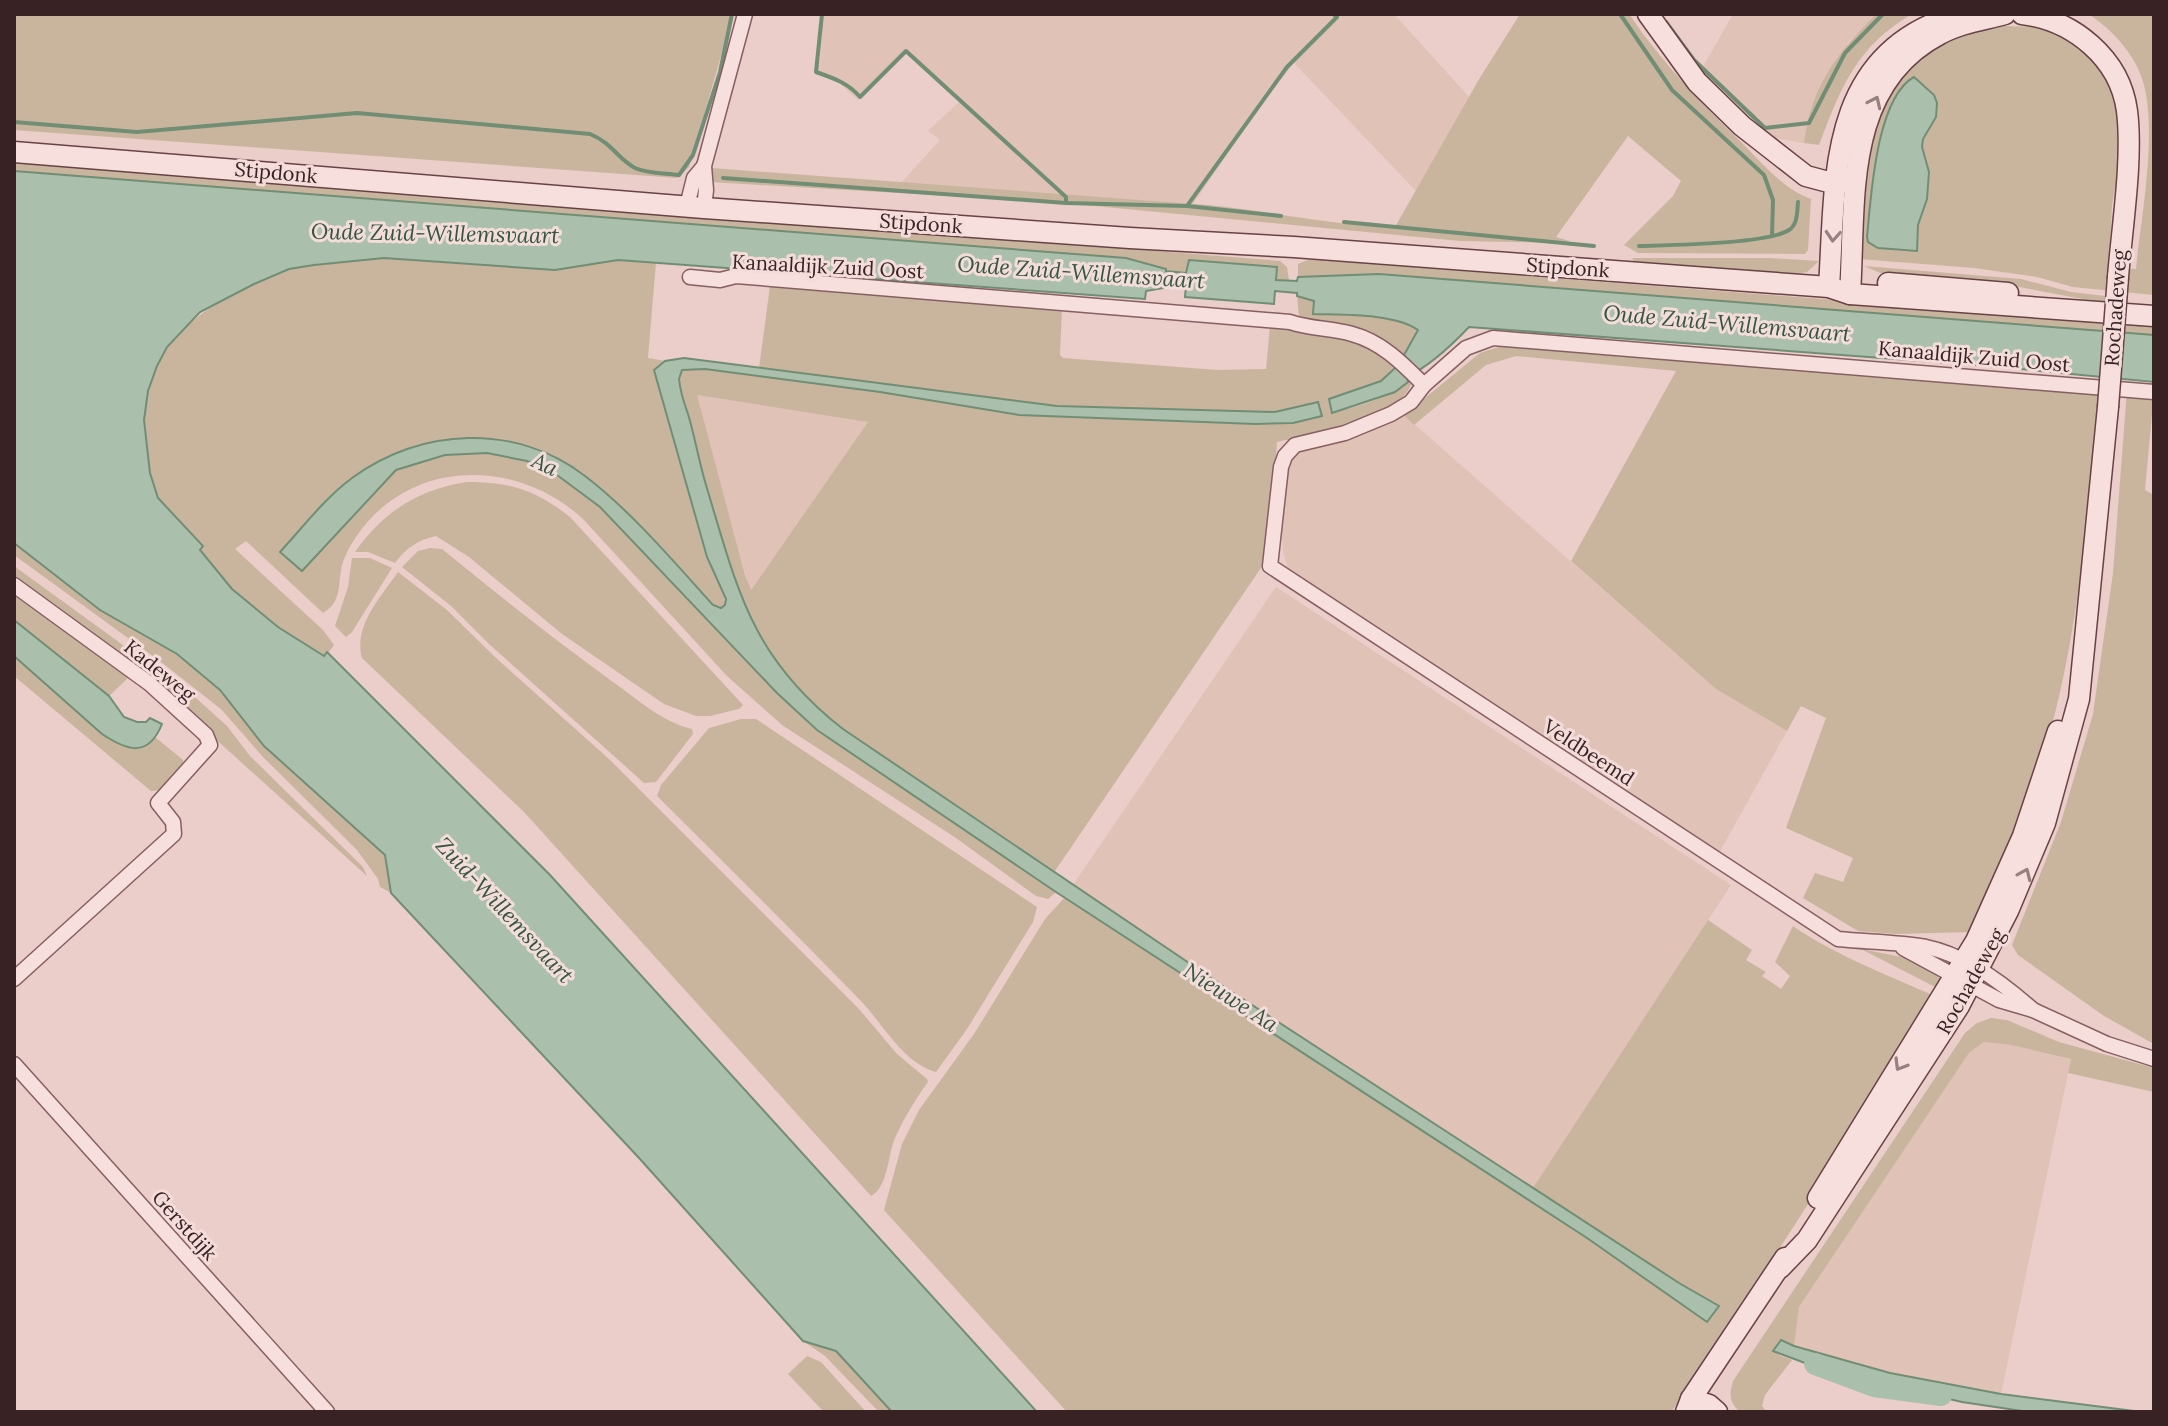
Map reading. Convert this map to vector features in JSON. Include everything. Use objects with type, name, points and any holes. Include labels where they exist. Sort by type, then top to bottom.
[{"type":"main road","points":[[1648,14],[1697,82],[1742,126],[1806,176],[1843,177]]},
{"type":"main road","points":[[1829,287],[1849,111],[1871,72],[1897,44],[1919,29],[1967,14]]},
{"type":"main road","points":[[1850,287],[1843,177],[1881,89],[1899,65],[1942,33],[2005,14]]},
{"type":"main road","name":"Rochadeweg","points":[[1687,1409],[1780,1268],[1796,1235],[2008,911],[2045,823],[2079,699],[2108,407],[2129,137],[2127,109],[2118,82],[2100,54],[2084,38],[2052,20],[2022,14]]},
{"type":"main road","name":"Stipdonk","points":[[14,152],[696,207],[1850,287],[2154,316]]},
{"type":"main road","points":[[1687,1409],[1709,1405],[1717,1412]]},
{"type":"street","points":[[696,207],[694,178],[704,166],[745,14]]},
{"type":"street","name":"Kanaaldijk Zuid Oost","points":[[690,277],[720,280],[736,276],[1290,322],[1306,328],[1355,334],[1383,347],[1424,385]]},
{"type":"street","name":"Kanaaldijk Zuid Oost","points":[[1270,566],[1281,467],[1285,456],[1295,445],[1345,433],[1391,414],[1411,402],[1424,385],[1466,348],[1493,338],[2154,392]]},
{"type":"street","name":"Veldbeemd","points":[[1270,566],[1838,939],[1926,947],[2033,1010],[2107,1044],[2154,1059]]},
{"type":"street","name":"Kadeweg","points":[[14,585],[150,684],[206,735],[210,745],[158,803],[173,822],[174,834],[14,979]]},
{"type":"street","name":"Gerstdijk","points":[[14,1064],[327,1412]]},
{"type":"shaded area","points":[[14,14],[733,14],[689,167],[678,178],[14,130]]},
{"type":"shaded area","points":[[823,14],[1394,14],[1469,97],[1416,191],[1294,63],[1193,204],[901,183],[940,140],[928,131],[960,101],[907,51],[858,100],[833,77],[815,73],[820,59]]},
{"type":"shaded area","points":[[1520,14],[1629,14],[1669,66],[1713,114],[1774,176],[1811,199],[1808,250],[1805,254],[1638,253],[1624,245],[1673,196],[1681,181],[1628,136],[1556,237],[1570,241],[1560,243],[1460,241],[1053,202],[710,182],[711,168],[1208,205],[1348,224],[1395,227]]},
{"type":"shaded area","points":[[1733,14],[1876,14],[1849,41],[1807,123],[1804,143],[1764,136],[1700,72]]},
{"type":"shaded area","points":[[1876,14],[1912,14],[1877,40],[1853,70],[1819,145],[1804,143],[1813,105],[1828,72]]},
{"type":"shaded area","points":[[2088,14],[2154,14],[2154,295],[2073,287],[2037,277],[1974,268],[1859,259],[1864,153],[1896,75],[1942,40],[2002,26],[2044,27],[2080,47],[2101,68],[2112,93],[2121,132],[2121,153],[2112,205],[2109,268],[2136,269],[2149,142],[2146,93],[2131,56]],"holes":[[[1902,88],[1937,103],[1936,117],[1922,147],[1928,166],[1927,199],[1918,225],[1916,251],[1878,248],[1882,131]]]},
{"type":"shaded area","points":[[14,158],[1280,261],[1287,267],[1289,280],[1276,280],[1277,267],[1189,260],[1187,273],[1166,271],[1126,258],[32,173],[14,171]]},
{"type":"shaded area","points":[[384,258],[555,270],[618,260],[656,262],[648,358],[665,361],[654,370],[707,557],[724,593],[725,605],[720,608],[713,605],[650,535],[599,487],[546,452],[510,441],[442,441],[396,453],[367,468],[333,494],[281,552],[302,571],[396,470],[445,455],[487,453],[527,461],[572,484],[600,507],[809,724],[1056,892],[1048,899],[1036,896],[956,838],[782,725],[727,676],[583,519],[557,499],[527,485],[496,477],[465,475],[434,480],[405,492],[379,511],[356,537],[344,559],[334,602],[323,613],[246,541],[235,549],[323,630],[334,645],[325,657],[278,627],[232,589],[200,549],[203,547],[161,503],[151,482],[144,431],[145,406],[150,382],[159,362],[187,326],[205,311],[264,279],[287,270],[315,265]]},
{"type":"shaded area","points":[[1632,258],[1819,261],[1807,272],[1795,274],[1634,262]]},
{"type":"shaded area","points":[[1310,259],[2154,325],[2154,335],[1379,274],[1298,277],[1298,264]]},
{"type":"shaded area","points":[[1864,266],[2021,279],[2071,292],[2105,296],[2104,303],[1998,283],[1880,273]]},
{"type":"shaded area","points":[[770,286],[1062,309],[1060,355],[1063,358],[1217,370],[1266,369],[1270,326],[1290,327],[1306,334],[1341,338],[1374,347],[1398,369],[1395,368],[1381,381],[1347,393],[1332,413],[1362,405],[1408,382],[1411,384],[1403,397],[1372,416],[1331,430],[1277,442],[1269,556],[1055,871],[843,729],[810,700],[782,669],[742,601],[715,526],[679,384],[681,370],[705,369],[880,392],[1019,415],[1256,424],[1293,409],[1275,412],[1057,406],[759,368]],"holes":[[[697,395],[868,422],[751,590]]]},
{"type":"shaded area","points":[[1297,296],[1315,301],[1314,314],[1396,320],[1408,324],[1418,333],[1404,355],[1364,330],[1304,319],[1299,316]]},
{"type":"shaded area","points":[[1508,344],[2100,387],[2075,615],[2057,706],[2030,797],[1972,932],[1896,934],[1858,931],[1803,898],[1815,873],[1843,882],[1853,858],[1786,828],[1826,718],[1801,706],[1787,731],[1716,689],[1571,561],[1676,371],[1516,356],[1486,365],[1414,425],[1404,415],[1480,353]]},
{"type":"shaded area","points":[[2127,390],[2154,392],[2145,490],[2154,495],[2154,1044],[2104,1016],[2018,955],[2012,945],[2061,822],[2093,714],[2113,573]]},
{"type":"shaded area","points":[[697,395],[869,421],[750,591],[698,406]]},
{"type":"shaded area","points":[[1404,415],[1716,689],[1787,731],[1718,855],[1288,569],[1282,528],[1285,467],[1291,456],[1299,451],[1361,436]]},
{"type":"shaded area","points":[[467,482],[522,489],[570,517],[743,705],[739,709],[710,716],[696,716],[664,704],[562,634],[469,557],[436,536],[413,545],[395,563],[368,552],[355,552],[378,525],[404,505],[433,490]]},
{"type":"shaded area","points":[[14,543],[100,610],[177,654],[220,690],[264,746],[386,855],[391,893],[380,887],[378,879],[357,850],[263,757],[222,710],[14,555]]},
{"type":"shaded area","points":[[442,549],[650,709],[692,729],[693,734],[656,782],[644,783],[451,606],[402,567],[418,551]]},
{"type":"shaded area","points":[[352,558],[370,558],[392,568],[346,637],[335,626],[348,587]]},
{"type":"shaded area","points":[[14,566],[196,698],[363,867],[367,876],[211,735],[190,711],[14,581]]},
{"type":"shaded area","points":[[398,572],[447,610],[609,759],[859,1009],[897,1054],[927,1079],[895,1138],[881,1185],[871,1196],[525,813],[362,658],[360,646],[365,623]]},
{"type":"shaded area","points":[[1276,587],[1731,885],[1533,1188],[1073,885]]},
{"type":"shaded area","points":[[14,595],[129,677],[109,696],[14,620]]},
{"type":"shaded area","points":[[14,656],[102,734],[129,748],[142,747],[155,737],[183,760],[184,768],[161,790],[151,791],[14,676]]},
{"type":"shaded area","points":[[741,719],[756,719],[1037,907],[1033,922],[967,1029],[936,1072],[904,1052],[861,1001],[657,796],[661,785],[709,728]]},
{"type":"shaded area","points":[[1065,897],[1587,1238],[1707,1321],[1718,1305],[1700,1297],[1533,1188],[1708,920],[1752,950],[1746,960],[1766,972],[1762,976],[1781,989],[1790,976],[1775,962],[1793,926],[1843,955],[1935,996],[1853,1134],[1697,1377],[1671,1412],[1067,1412],[884,1210],[902,1144],[919,1110],[974,1034],[1045,919]]},
{"type":"shaded area","points":[[1861,949],[1917,960],[1943,981],[1941,990]]},
{"type":"shaded area","points":[[1991,1018],[2007,1020],[2059,1042],[2154,1068],[2154,1092],[2068,1073],[2071,1059],[2011,1045],[1984,1042],[1969,1053],[1799,1307],[1794,1346],[1781,1341],[1779,1355],[1792,1360],[1765,1395],[1762,1406],[1767,1412],[1740,1412],[1731,1398],[1733,1381],[1965,1033],[1977,1023]]},
{"type":"shaded area","points":[[1984,1042],[2071,1059],[2001,1394],[1890,1373],[1794,1346],[1799,1307],[1969,1053]]},
{"type":"shaded area","points":[[803,1341],[836,1350],[892,1412],[879,1412],[825,1356]]},
{"type":"shaded area","points":[[807,1356],[821,1362],[866,1412],[824,1412],[788,1374]]},
{"type":"water","points":[[1914,77],[1934,95],[1937,103],[1936,117],[1923,139],[1922,147],[1929,172],[1927,199],[1918,225],[1917,251],[1878,248],[1868,242],[1867,237],[1883,126],[1901,88]]},
{"type":"water","points":[[14,171],[1126,258],[1166,271],[1186,273],[1189,260],[1277,267],[1276,280],[1379,274],[2154,335],[2154,382],[1989,366],[1469,327],[1440,355],[1407,377],[1408,382],[1395,392],[1332,413],[1329,399],[1381,381],[1395,368],[1399,369],[1407,359],[1404,355],[1418,330],[1396,320],[1313,314],[1314,301],[1297,296],[1297,293],[1275,291],[1274,304],[1185,297],[1186,285],[1165,283],[1164,288],[1146,291],[1145,299],[618,260],[555,270],[384,258],[314,265],[289,269],[200,312],[167,347],[148,391],[144,420],[150,473],[158,498],[203,546],[200,550],[232,589],[278,627],[324,656],[327,652],[550,875],[1037,1412],[892,1412],[836,1351],[803,1341],[640,1159],[391,893],[385,855],[264,746],[220,690],[177,654],[100,610],[14,543]]},
{"type":"water","name":"Aa","points":[[684,358],[1057,406],[1275,412],[1318,402],[1322,416],[1293,423],[1256,424],[1019,415],[880,392],[705,369],[682,370],[679,379],[704,476],[739,590],[768,648],[812,702],[843,729],[1226,988],[1719,1306],[1707,1322],[1587,1238],[1056,892],[817,730],[777,693],[600,507],[553,472],[527,461],[487,453],[445,455],[396,470],[302,571],[280,552],[333,494],[379,461],[438,441],[468,438],[499,440],[529,447],[558,459],[585,476],[635,521],[713,605],[721,608],[726,599],[707,557],[654,370],[665,361]]},
{"type":"water","points":[[14,620],[109,696],[124,717],[137,722],[146,722],[150,718],[162,724],[150,743],[143,747],[128,747],[102,734],[14,656]]},
{"type":"water","points":[[1781,1340],[1890,1373],[2001,1394],[2142,1412],[2029,1412],[1962,1402],[1821,1369],[1773,1351]]},
{"type":"waterway","points":[[14,122],[137,132],[357,113],[590,134],[635,168],[679,175],[693,155],[720,72],[732,14]]},
{"type":"waterway","points":[[822,14],[816,72],[845,85],[860,97],[906,51],[1066,197],[1066,203],[1187,206],[1281,216]]},
{"type":"waterway","points":[[1187,206],[1287,67],[1337,17],[1333,14]]},
{"type":"waterway","points":[[1620,14],[1672,90],[1764,175],[1773,200],[1772,236]]},
{"type":"waterway","points":[[1666,22],[1694,60],[1765,128],[1809,123],[1845,53],[1883,14]]},
{"type":"waterway","points":[[723,178],[1066,203]]},
{"type":"waterway","points":[[1639,246],[1717,243],[1778,235],[1794,224],[1798,202]]},
{"type":"waterway","points":[[1344,222],[1594,246]]},
{"type":"waterway","name":"Nieuwe Aa","points":[[1815,1364],[1874,1386],[1941,1395]]},
{"type":"water label","name":"Oude Zuid-Willemsvaart","points":[[435,233]]},
{"type":"water label","name":"Oude Zuid-Willemsvaart","points":[[1081,272]]},
{"type":"water label","name":"Oude Zuid-Willemsvaart","points":[[1727,323]]},
{"type":"water label","name":"Zuid-Willemsvaart","points":[[505,910]]}]
